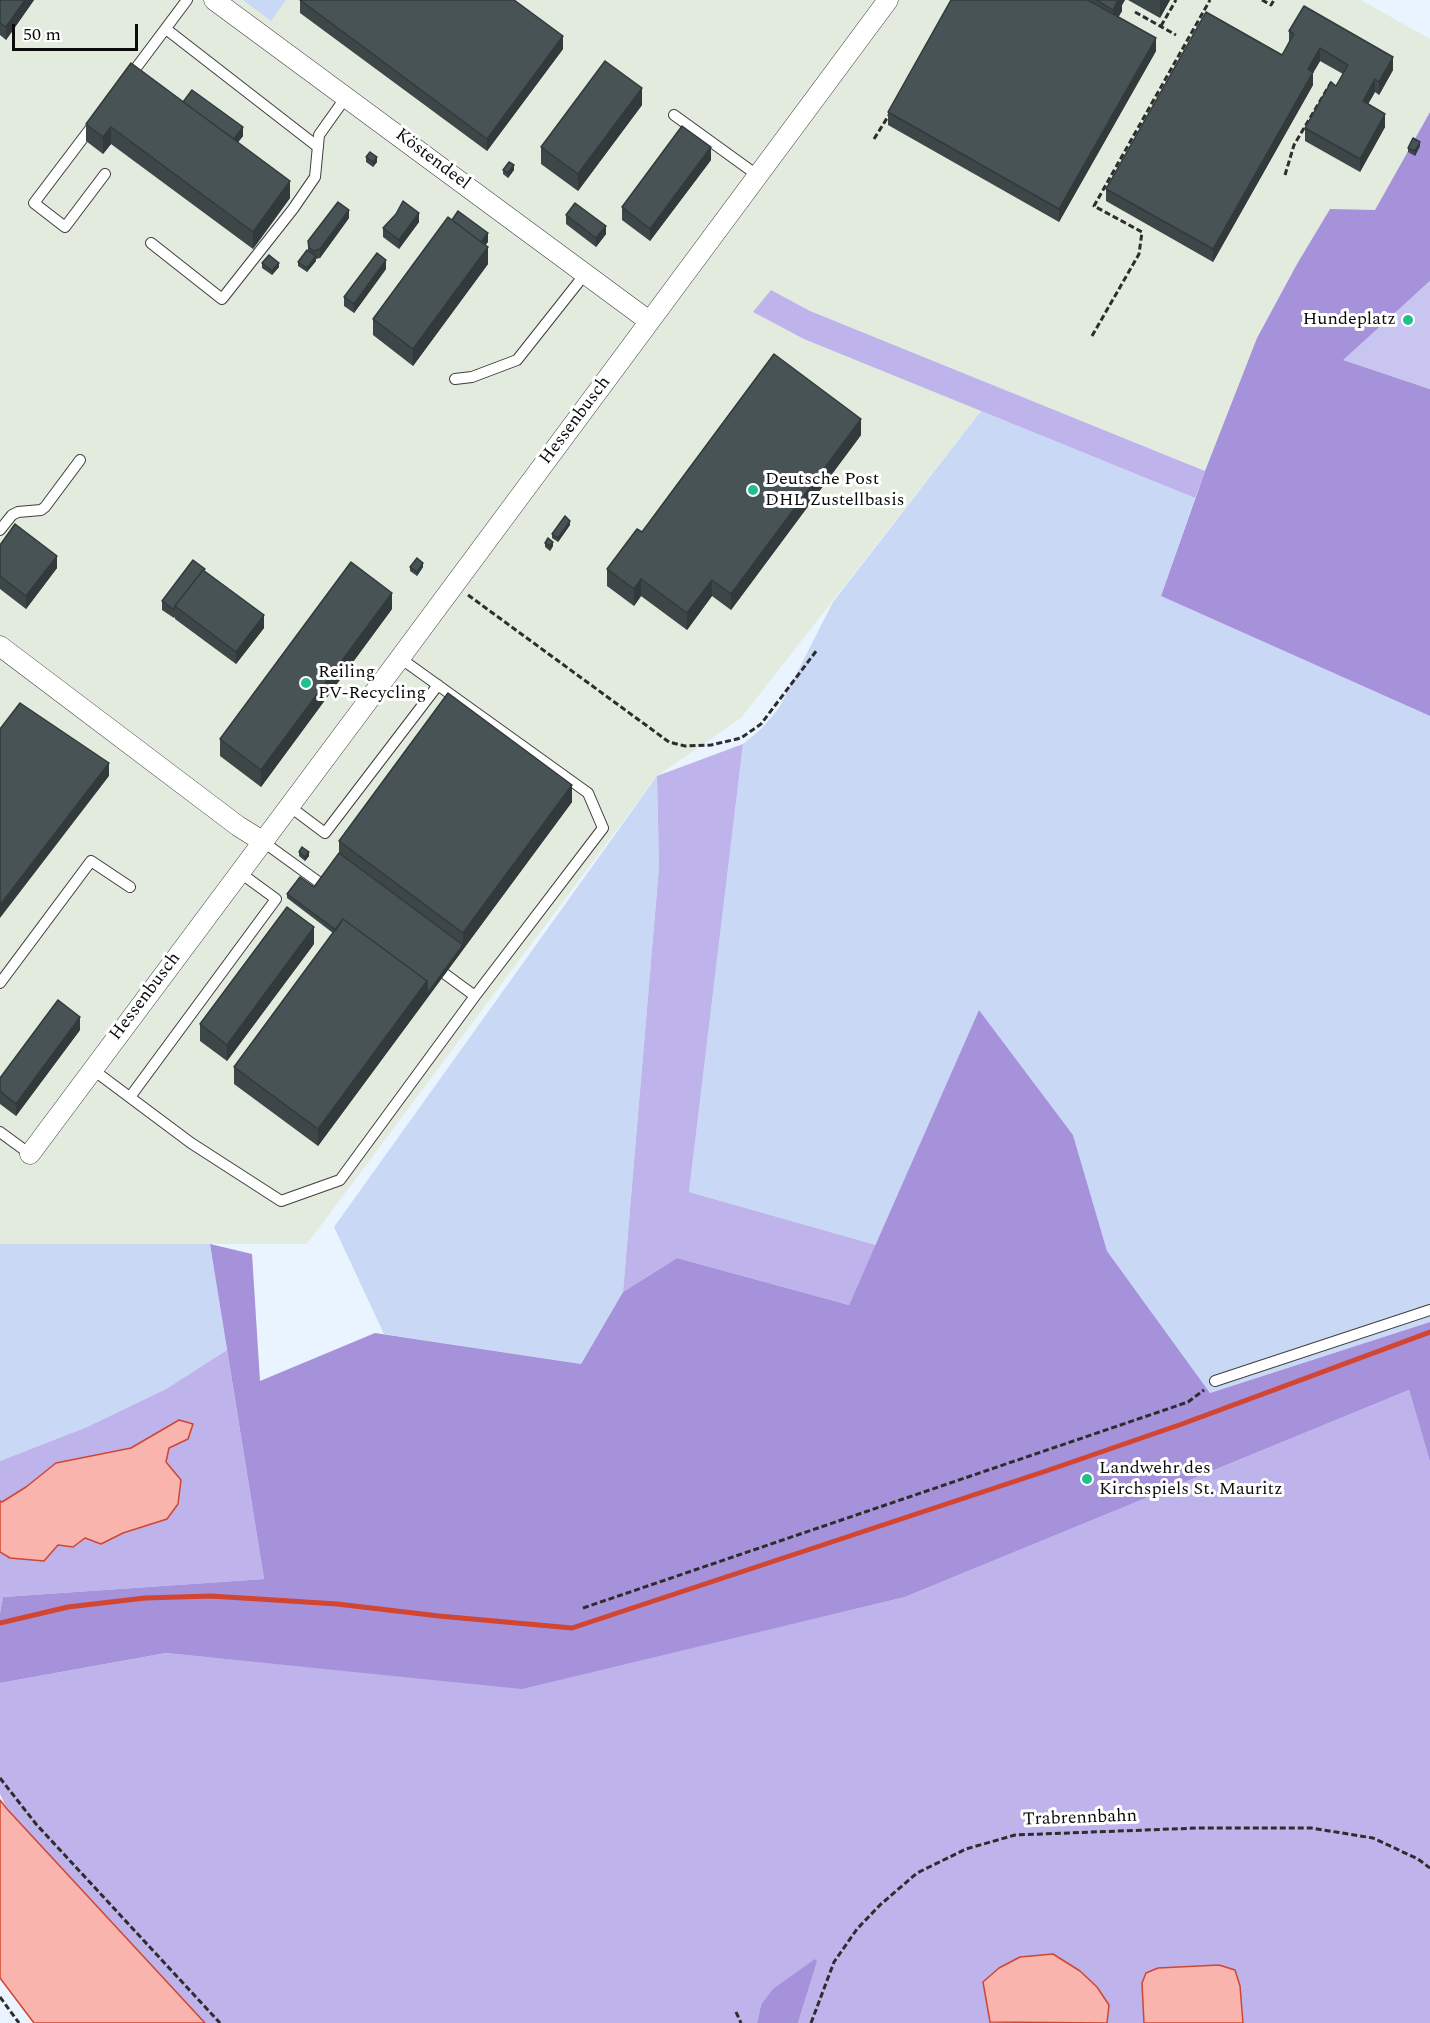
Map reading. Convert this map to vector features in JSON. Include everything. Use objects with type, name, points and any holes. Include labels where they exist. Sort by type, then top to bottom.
[{"type":"street","name":"Köstendeel","points":[[214,0],[649,321]]},
{"type":"street","name":"Hessenbusch","points":[[30,1154],[888,0]]},
{"type":"street","points":[[0,646],[238,826],[262,841]]},
{"type":"lane","points":[[124,84],[187,0]]},
{"type":"lane","points":[[166,29],[318,147]]},
{"type":"lane","points":[[151,243],[222,299],[293,209],[315,177],[319,135],[346,97]]},
{"type":"lane","points":[[103,112],[34,203],[65,227],[105,174]]},
{"type":"lane","points":[[675,115],[757,175]]},
{"type":"lane","points":[[454,379],[482,374],[517,360],[585,274]]},
{"type":"lane","points":[[0,530],[12,515],[18,512],[41,510],[45,507],[80,460]]},
{"type":"lane","points":[[92,1069],[191,1143],[281,1201],[340,1180],[475,996],[603,828],[588,793],[400,658]]},
{"type":"lane","points":[[289,806],[325,833],[438,685]]},
{"type":"lane","points":[[262,841],[320,883]]},
{"type":"lane","points":[[0,983],[91,861],[130,887]]},
{"type":"lane","points":[[130,1097],[276,899],[239,872]]},
{"type":"lane","points":[[445,974],[475,996]]},
{"type":"lane","points":[[0,1132],[30,1154]]},
{"type":"lane","points":[[1215,1381],[1430,1310]]},
{"type":"path","points":[[1161,26],[1176,0]]},
{"type":"path","points":[[1092,336],[1139,254],[1142,232],[1094,206],[1210,0]]},
{"type":"path","points":[[1262,0],[1271,5],[1274,0]]},
{"type":"path","points":[[1135,12],[1176,35]]},
{"type":"path","points":[[1285,174],[1294,146],[1332,81]]},
{"type":"path","points":[[874,139],[892,110]]},
{"type":"path","points":[[454,585],[669,742],[685,746],[711,745],[741,738],[760,724],[817,650]]},
{"type":"path","points":[[583,1608],[1188,1402],[1215,1381]]},
{"type":"path","points":[[0,1778],[36,1824],[220,2023]]},
{"type":"path","name":"Trabrennbahn","points":[[811,2023],[834,1962],[856,1929],[880,1905],[917,1873],[966,1849],[1015,1835],[1198,1828],[1311,1828],[1373,1838],[1418,1859],[1430,1868]]},
{"type":"path","points":[[0,1997],[19,2023]]},
{"type":"path","points":[[736,2012],[741,2023]]},
{"type":"shaded area","points":[[0,0],[1361,0],[1430,39],[1430,112],[1375,210],[1330,210],[1297,264],[1257,338],[1205,471],[810,311],[771,291],[981,411],[741,718],[657,776],[307,1244],[0,1244]]},
{"type":"shaded area","points":[[243,0],[286,0],[271,21]]},
{"type":"shaded area","points":[[1430,112],[1430,281],[1344,360],[1430,389],[1430,716],[1161,596],[1205,471],[1257,338],[1297,264],[1330,209],[1375,210]]},
{"type":"shaded area","name":"Hundeplatz","points":[[1430,281],[1430,389],[1343,360]]},
{"type":"shaded area","points":[[771,290],[810,311],[1205,471],[1195,498],[804,339],[753,312]]},
{"type":"shaded area","points":[[981,411],[1195,498],[1161,596],[1430,716],[1430,1322],[1210,1393],[1107,1251],[1073,1135],[979,1010],[876,1245],[689,1192],[743,744],[761,729],[779,708],[833,602]]},
{"type":"shaded area","points":[[743,744],[689,1192],[876,1245],[849,1305],[677,1258],[623,1292],[659,867],[657,776]]},
{"type":"shaded area","points":[[657,776],[659,867],[623,1292],[581,1364],[384,1334],[334,1227]]},
{"type":"shaded area","points":[[979,1010],[1073,1135],[1107,1251],[1210,1393],[1430,1322],[1430,1462],[1409,1390],[905,1597],[522,1689],[166,1653],[0,1683],[0,1613],[3,1597],[264,1579],[210,1244],[252,1254],[260,1381],[375,1333],[581,1364],[623,1292],[677,1258],[849,1305]]},
{"type":"shaded area","points":[[0,1244],[210,1244],[227,1350],[166,1389],[87,1427],[0,1461]]},
{"type":"shaded area","points":[[227,1350],[264,1579],[3,1597],[0,1613],[0,1461],[87,1427],[166,1389]]},
{"type":"shaded area","points":[[1409,1390],[1430,1462],[1430,2023],[1243,2023],[1240,1986],[1235,1970],[1219,1965],[1158,1968],[1142,1983],[1144,2023],[1107,2023],[1109,2005],[990,2022],[992,2023],[798,2023],[817,1962],[761,2005],[757,2023],[205,2023],[7,1809],[0,1794],[0,1683],[166,1653],[522,1688],[905,1597]]},
{"type":"shaded area","points":[[179,1420],[193,1424],[188,1439],[169,1448],[166,1462],[181,1480],[178,1504],[167,1519],[123,1533],[101,1544],[85,1538],[73,1547],[58,1545],[44,1561],[10,1558],[0,1552],[0,1501],[2,1502],[26,1487],[56,1463],[131,1448]]},
{"type":"shaded area","points":[[0,1800],[205,2023],[34,2023],[0,1978]]},
{"type":"shaded area","points":[[1053,1954],[1080,1971],[1097,1987],[1109,2005],[1107,2023],[990,2022],[983,1982],[999,1968],[1020,1957]]},
{"type":"shaded area","points":[[815,1959],[817,1962],[798,2023],[757,2023],[761,2005],[773,1989]]},
{"type":"shaded area","points":[[1219,1965],[1235,1970],[1240,1986],[1243,2023],[1144,2023],[1142,1983],[1146,1973],[1158,1968]]},
{"type":"building","points":[[0,0],[25,0],[6,27],[0,23]]},
{"type":"building","points":[[300,0],[514,0],[563,36],[487,139]]},
{"type":"building","points":[[951,0],[1088,0],[1156,38],[1059,209],[888,112]]},
{"type":"building","points":[[1096,0],[1118,0],[1113,10]]},
{"type":"building","points":[[1304,6],[1393,57],[1379,82],[1375,79],[1363,101],[1385,114],[1360,159],[1305,128],[1331,82],[1336,86],[1348,65],[1320,48],[1308,69],[1313,72],[1213,249],[1106,189],[1206,12],[1282,55],[1294,34],[1289,31]]},
{"type":"building","points":[[605,61],[642,88],[578,174],[541,147]]},
{"type":"building","points":[[131,63],[290,181],[253,232],[111,127],[103,137],[86,124]]},
{"type":"building","points":[[192,90],[243,127],[234,139],[183,102]]},
{"type":"building","points":[[682,126],[711,147],[650,229],[622,207]]},
{"type":"building","points":[[1413,138],[1420,142],[1415,151],[1408,148]]},
{"type":"building","points":[[370,152],[377,157],[373,162],[366,157]]},
{"type":"building","points":[[509,162],[514,165],[508,173],[503,170]]},
{"type":"building","points":[[403,201],[419,213],[399,240],[383,228],[396,214]]},
{"type":"building","points":[[338,202],[349,210],[320,249],[314,251],[309,248],[308,241]]},
{"type":"building","points":[[575,203],[606,226],[596,238],[566,215]]},
{"type":"building","points":[[458,211],[488,233],[481,242],[452,220]]},
{"type":"building","points":[[448,217],[488,247],[413,349],[373,319]]},
{"type":"building","points":[[307,250],[316,256],[307,268],[298,262]]},
{"type":"building","points":[[377,253],[386,260],[354,304],[344,297]]},
{"type":"building","points":[[269,255],[279,263],[272,271],[262,263]]},
{"type":"building","name":"Deutsche Post DHL Zustellbasis","points":[[774,354],[861,419],[731,594],[712,580],[687,613],[641,579],[634,589],[607,569],[637,529],[642,532]]},
{"type":"building","points":[[565,516],[570,521],[558,538],[552,534]]},
{"type":"building","points":[[15,524],[57,556],[26,596],[0,576],[0,545]]},
{"type":"building","points":[[548,538],[553,542],[550,546],[545,543]]},
{"type":"building","points":[[417,558],[423,563],[417,572],[410,567]]},
{"type":"building","points":[[193,560],[205,569],[174,610],[162,601]]},
{"type":"building","name":"Reiling PV-Recycling","points":[[351,562],[392,593],[261,770],[220,739]]},
{"type":"building","points":[[203,570],[264,615],[236,652],[175,606]]},
{"type":"building","points":[[448,693],[572,785],[463,933],[339,841]]},
{"type":"building","points":[[20,703],[109,763],[0,905],[0,729]]},
{"type":"building","points":[[302,847],[309,852],[305,857],[299,852]]},
{"type":"building","points":[[339,853],[463,945],[427,994],[427,981],[343,919],[336,930],[287,894],[300,877],[314,887]]},
{"type":"building","points":[[287,907],[314,927],[227,1045],[200,1024]]},
{"type":"building","points":[[343,919],[427,981],[318,1129],[234,1067]]},
{"type":"building","points":[[58,1000],[80,1017],[16,1104],[0,1091],[0,1078]]},
{"type":"waterway","points":[[0,1623],[68,1607],[145,1598],[211,1596],[337,1604],[572,1628],[1049,1470],[1182,1424],[1430,1332]]},
{"type":"place","name":"Hundeplatz","points":[[1408,320]]},
{"type":"place","name":"Deutsche Post DHL Zustellbasis","points":[[753,490]]},
{"type":"place","name":"Reiling PV-Recycling","points":[[306,683]]},
{"type":"place","name":"Landwehr des Kirchspiels St. Mauritz","points":[[1087,1479]]}]
